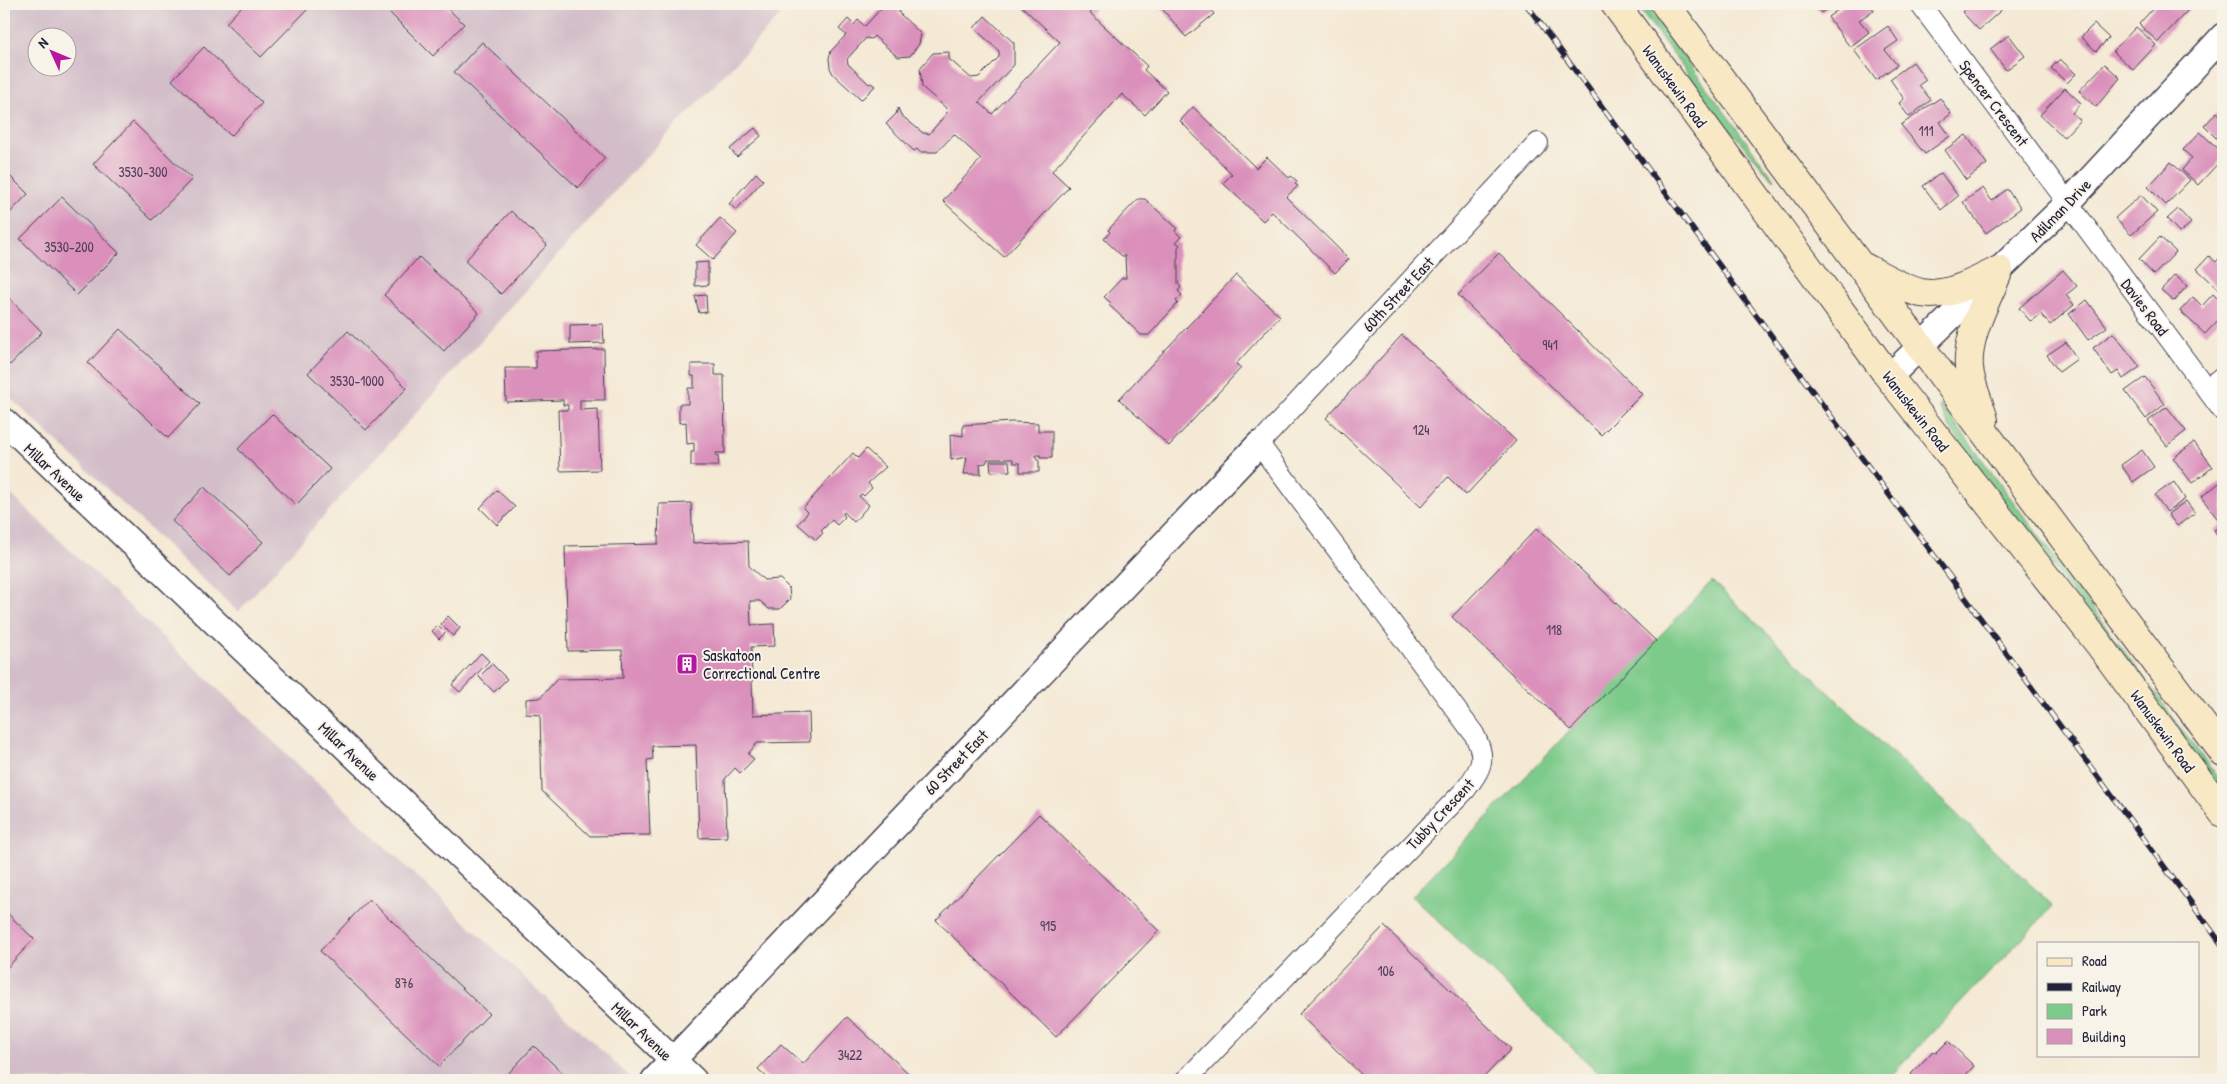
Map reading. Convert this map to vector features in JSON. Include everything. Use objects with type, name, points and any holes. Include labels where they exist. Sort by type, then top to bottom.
[{"type":"main road","name":"Wanuskewin Road","points":[[1615,4],[1890,377],[2099,644],[2223,813]]},
{"type":"main road","points":[[1665,4],[2223,752]]},
{"type":"main road","points":[[1859,264],[1920,293],[1936,294],[1966,286],[1999,270]]},
{"type":"main road","points":[[1989,438],[1970,374],[1970,356],[1974,332],[1999,270]]},
{"type":"street","name":"Spencer Crescent","points":[[1920,4],[2069,202]]},
{"type":"street","name":"Adilman Drive","points":[[1890,377],[2069,202],[2223,36]]},
{"type":"street","name":"60th Street East","points":[[1259,444],[1538,144]]},
{"type":"street","name":"Davies Road","points":[[2069,202],[2223,411]]},
{"type":"street","points":[[2207,389],[2223,376]]},
{"type":"street","name":"Millar Avenue","points":[[4,422],[694,1080]]},
{"type":"street","name":"60 Street East","points":[[654,1080],[1259,444]]},
{"type":"street","name":"Tubby Crescent","points":[[1186,1080],[1466,789],[1482,762],[1481,748],[1474,734],[1259,444]]},
{"type":"shaded area","points":[[4,4],[791,4],[634,170],[238,612],[4,392]]},
{"type":"shaded area","points":[[4,488],[631,1078],[628,1080],[4,1080]]},
{"type":"green space","points":[[1636,4],[1645,4],[1773,180],[1721,119]]},
{"type":"green space","points":[[1941,404],[2223,785],[2223,797],[1950,428],[1939,406]]},
{"type":"green space","points":[[1712,581],[2053,906],[1887,1080],[1606,1080],[1412,896]]},
{"type":"building","points":[[244,4],[302,4],[308,9],[261,57],[226,23]]},
{"type":"building","points":[[381,4],[443,4],[464,24],[433,56]]},
{"type":"building","points":[[885,4],[899,4],[899,13],[921,34],[919,44],[910,56],[898,57],[874,36],[871,39],[866,38],[847,59],[848,64],[869,84],[871,83],[875,86],[861,100],[833,74],[829,58],[831,51],[846,35],[839,29],[848,19],[854,25],[858,20],[865,26]]},
{"type":"building","points":[[1019,4],[1099,4],[1090,13],[1147,66],[1144,70],[1167,91],[1145,115],[1122,94],[1052,171],[1069,187],[1004,257],[943,201],[981,159],[954,134],[937,152],[920,152],[917,149],[914,151],[886,124],[896,114],[898,108],[901,115],[923,133],[929,134],[947,113],[946,108],[922,87],[920,68],[933,53],[949,52],[949,59],[971,78],[979,77],[999,57],[999,51],[974,28],[985,16],[1014,43],[1014,65],[979,102],[992,114],[1060,42]]},
{"type":"building","points":[[1158,4],[1206,4],[1214,14],[1186,37]]},
{"type":"building","points":[[1814,4],[1833,4],[1821,13]]},
{"type":"building","points":[[1846,4],[1869,4],[1874,10],[1859,20],[1869,32],[1850,47],[1828,17]]},
{"type":"building","points":[[1972,4],[2008,4],[1979,30],[1962,12]]},
{"type":"building","points":[[2157,4],[2183,4],[2189,9],[2158,42],[2139,24]]},
{"type":"building","points":[[2094,24],[2109,38],[2096,51],[2081,37]]},
{"type":"building","points":[[1888,26],[1898,41],[1885,50],[1897,65],[1876,80],[1854,50]]},
{"type":"building","points":[[2136,27],[2156,45],[2133,70],[2113,51]]},
{"type":"building","points":[[2009,35],[2025,56],[2006,70],[1990,49]]},
{"type":"building","points":[[482,42],[605,158],[578,188],[454,72]]},
{"type":"building","points":[[204,47],[262,103],[231,136],[172,80]]},
{"type":"building","points":[[2060,59],[2076,74],[2067,83],[2051,68]]},
{"type":"building","points":[[1913,62],[1926,80],[1919,85],[1931,100],[1909,117],[1899,103],[1904,99],[1890,79]]},
{"type":"building","points":[[2105,64],[2120,78],[2096,107],[2079,91]]},
{"type":"building","points":[[2065,88],[2081,103],[2072,113],[2080,120],[2064,137],[2040,115]]},
{"type":"building","points":[[1940,98],[1951,114],[1940,122],[1950,136],[1925,154],[1901,125]]},
{"type":"building","points":[[1193,107],[1256,168],[1267,157],[1289,178],[1291,176],[1297,181],[1295,184],[1298,186],[1286,197],[1349,259],[1335,273],[1272,212],[1263,221],[1223,183],[1232,174],[1180,121]]},
{"type":"building","points":[[2217,112],[2223,118],[2223,145],[2204,126]]},
{"type":"building","points":[[133,122],[192,179],[152,220],[93,164]]},
{"type":"building","points":[[755,128],[761,136],[737,157],[730,149]]},
{"type":"building","points":[[2200,132],[2223,153],[2223,158],[2198,185],[2182,170],[2192,158],[2183,150]]},
{"type":"building","points":[[1966,135],[1987,164],[1966,180],[1945,150]]},
{"type":"building","points":[[2171,162],[2190,180],[2166,205],[2148,187]]},
{"type":"building","points":[[4,170],[28,194],[4,219]]},
{"type":"building","points":[[756,173],[763,180],[736,210],[729,204]]},
{"type":"building","points":[[1941,173],[1958,196],[1941,210],[1923,186]]},
{"type":"building","points":[[1983,188],[1992,201],[2007,189],[2021,208],[1986,233],[1963,202]]},
{"type":"building","points":[[2141,195],[2157,212],[2131,235],[2115,218]]},
{"type":"building","points":[[62,197],[119,253],[77,295],[20,239]]},
{"type":"building","points":[[1138,199],[1145,199],[1177,228],[1175,231],[1181,237],[1176,242],[1180,245],[1178,247],[1178,284],[1181,287],[1178,291],[1182,295],[1176,301],[1178,303],[1149,335],[1141,335],[1109,305],[1111,303],[1104,297],[1122,278],[1126,278],[1125,256],[1122,256],[1104,239],[1110,232],[1108,230]]},
{"type":"building","points":[[2178,209],[2191,223],[2180,233],[2167,219]]},
{"type":"building","points":[[511,211],[547,245],[501,294],[465,261]]},
{"type":"building","points":[[720,218],[737,233],[713,260],[696,245]]},
{"type":"building","points":[[2160,237],[2176,252],[2154,275],[2139,259]]},
{"type":"building","points":[[1499,253],[1642,394],[1601,435],[1458,295]]},
{"type":"building","points":[[2223,254],[2222,292],[2197,269],[2209,256],[2216,262]]},
{"type":"building","points":[[419,257],[479,313],[444,351],[384,295]]},
{"type":"building","points":[[708,262],[708,285],[695,286],[695,263]]},
{"type":"building","points":[[2063,270],[2077,286],[2066,295],[2074,305],[2050,325],[2041,314],[2031,322],[2019,308]]},
{"type":"building","points":[[1236,275],[1280,316],[1236,364],[1241,368],[1169,446],[1119,399]]},
{"type":"building","points":[[2175,275],[2187,286],[2174,301],[2161,290]]},
{"type":"building","points":[[4,293],[42,332],[10,365],[4,359]]},
{"type":"building","points":[[2213,294],[2223,304],[2223,315],[2205,334],[2180,311],[2193,297],[2202,306]]},
{"type":"building","points":[[706,295],[707,312],[699,313],[695,296]]},
{"type":"building","points":[[2087,300],[2107,327],[2088,340],[2069,314]]},
{"type":"building","points":[[603,324],[604,343],[570,344],[570,325]]},
{"type":"building","points":[[120,329],[200,404],[168,438],[88,363]]},
{"type":"building","points":[[348,331],[407,388],[366,430],[308,373]]},
{"type":"building","points":[[2113,333],[2140,367],[2123,379],[2118,371],[2112,375],[2093,348]]},
{"type":"building","points":[[1402,335],[1516,441],[1466,495],[1448,477],[1421,507],[1326,418]]},
{"type":"building","points":[[2066,342],[2077,359],[2059,372],[2047,355]]},
{"type":"building","points":[[604,349],[605,400],[580,400],[580,410],[598,409],[600,470],[560,471],[558,410],[568,410],[568,405],[563,405],[563,400],[506,402],[505,368],[536,368],[536,351]]},
{"type":"building","points":[[691,364],[715,364],[715,375],[724,375],[725,453],[716,453],[719,466],[691,466],[691,452],[694,452],[694,443],[687,444],[686,422],[679,423],[679,404],[688,404],[688,388],[694,388]]},
{"type":"building","points":[[2145,377],[2165,404],[2146,419],[2125,391]]},
{"type":"building","points":[[2167,407],[2186,431],[2167,446],[2148,421]]},
{"type":"building","points":[[272,414],[330,469],[296,505],[238,449]]},
{"type":"building","points":[[1012,422],[1038,423],[1038,431],[1052,431],[1052,458],[1040,458],[1040,455],[1036,455],[1036,459],[1039,461],[1039,472],[1020,472],[1020,463],[1014,463],[1013,459],[988,459],[986,463],[980,464],[981,474],[964,474],[967,457],[951,460],[950,434],[963,436],[963,425]]},
{"type":"building","points":[[2194,442],[2213,467],[2192,483],[2173,458]]},
{"type":"building","points":[[866,449],[886,467],[868,483],[872,488],[864,496],[862,494],[859,496],[869,505],[854,522],[844,512],[845,517],[837,525],[832,520],[821,531],[823,533],[816,540],[798,524],[807,512],[803,508],[853,453],[858,458]]},
{"type":"building","points":[[2142,450],[2154,467],[2133,482],[2121,465]]},
{"type":"building","points":[[990,461],[1009,461],[1010,471],[991,472]]},
{"type":"building","points":[[2222,481],[2223,520],[2220,522],[2201,497]]},
{"type":"building","points":[[2174,482],[2185,499],[2167,512],[2155,495]]},
{"type":"building","points":[[204,487],[263,542],[230,576],[172,521]]},
{"type":"building","points":[[497,490],[515,507],[497,525],[480,508]]},
{"type":"building","points":[[2186,501],[2195,513],[2177,526],[2168,514]]},
{"type":"building","name":"Saskatoon Correctional Centre","points":[[691,503],[693,543],[748,541],[749,566],[764,580],[780,579],[789,588],[790,599],[780,609],[769,609],[760,601],[750,601],[751,625],[774,624],[775,646],[751,647],[753,715],[809,713],[810,742],[757,743],[748,754],[754,759],[740,773],[735,768],[725,779],[727,837],[699,838],[696,745],[652,746],[653,759],[647,760],[650,835],[590,836],[542,791],[540,715],[526,714],[526,699],[540,698],[557,679],[623,678],[622,650],[568,651],[565,546],[658,544],[659,504]]},
{"type":"building","points":[[2223,524],[2223,543],[2214,530]]},
{"type":"building","points":[[1537,528],[1656,641],[1571,730],[1452,617]]},
{"type":"building","points":[[448,616],[460,628],[453,636],[441,624]]},
{"type":"building","points":[[438,626],[445,633],[439,639],[432,631]]},
{"type":"building","points":[[481,653],[489,661],[460,692],[452,685]]},
{"type":"building","points":[[492,664],[507,679],[494,692],[479,677]]},
{"type":"building","points":[[1039,814],[1159,931],[1056,1037],[936,920]]},
{"type":"building","points":[[369,899],[489,1014],[439,1066],[320,951]]},
{"type":"building","points":[[4,910],[34,939],[4,971]]},
{"type":"building","points":[[1384,926],[1511,1049],[1481,1080],[1367,1080],[1299,1014]]},
{"type":"building","points":[[847,1017],[916,1080],[770,1080],[758,1069],[781,1044],[803,1064]]},
{"type":"building","points":[[1948,1041],[1974,1066],[1961,1080],[1918,1080],[1911,1074],[1933,1051],[1936,1053]]},
{"type":"building","points":[[534,1046],[570,1080],[502,1080]]},
{"type":"railway","points":[[1526,4],[2223,946]]},
{"type":"place","name":"Saskatoon Correctional Centre","points":[[687,664]]}]
